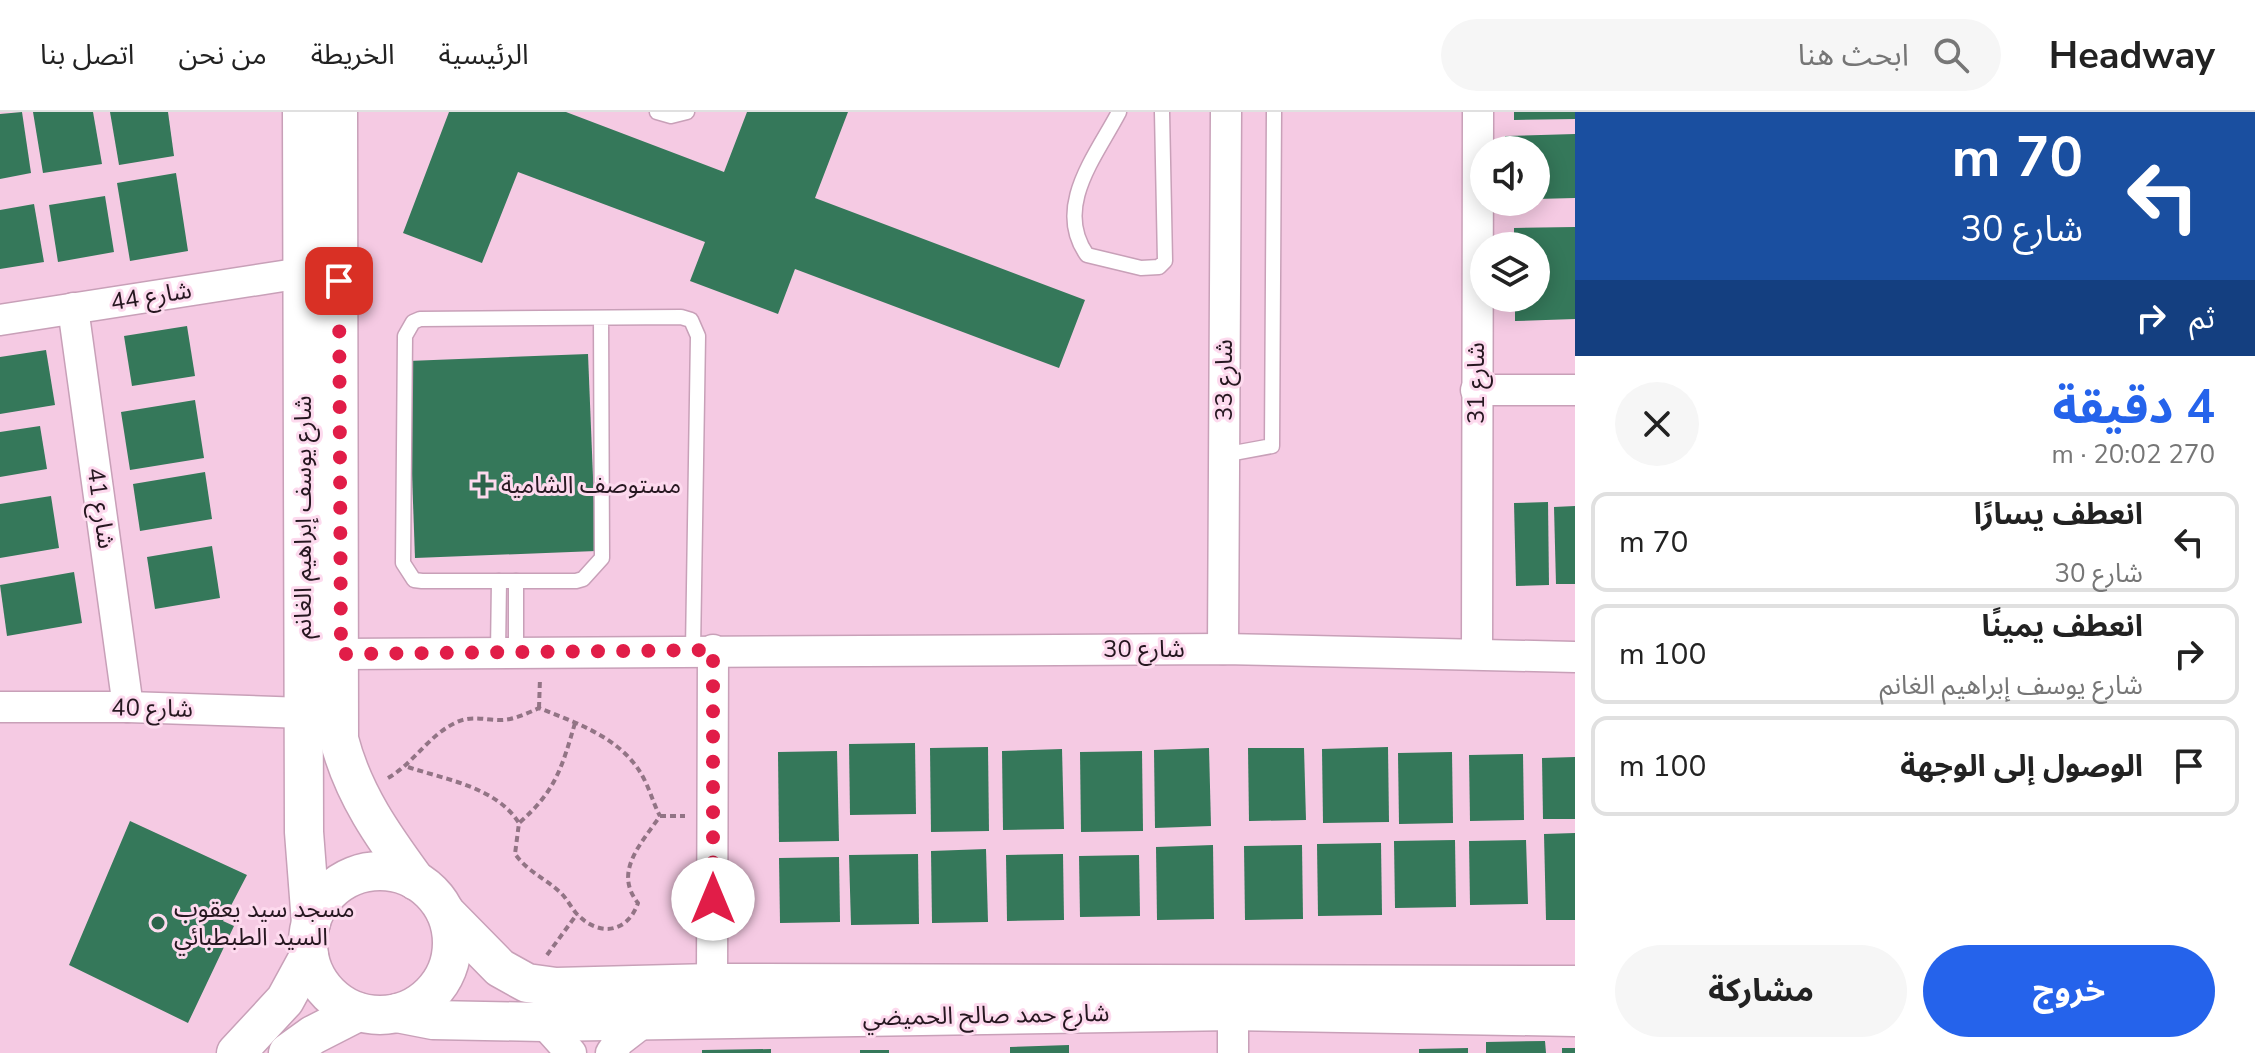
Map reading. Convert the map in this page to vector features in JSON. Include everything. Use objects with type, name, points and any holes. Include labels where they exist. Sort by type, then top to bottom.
[{"type":"street","name":"شارع يوسف إبراهيم الغانم","points":[[302,112],[304,832],[310,940]]},
{"type":"street","name":"شارع يوسف إبراهيم الغانم","points":[[338,112],[339,739],[348,775],[382,835],[416,881]]},
{"type":"street","name":"شارع 33","points":[[1223,649],[1226,112]]},
{"type":"street","name":"شارع 31","points":[[1477,654],[1478,112]]},
{"type":"street","name":"شارع 44","points":[[0,320],[302,273]]},
{"type":"street","name":"شارع 41","points":[[73,308],[128,707]]},
{"type":"street","points":[[1476,390],[1575,390]]},
{"type":"street","name":"شارع 30","points":[[341,654],[1223,649],[1575,657]]},
{"type":"street","points":[[703,650],[712,983]]},
{"type":"street","name":"شارع 40","points":[[0,707],[128,707],[304,713]]},
{"type":"street","points":[[236,1053],[285,1000],[310,940],[320,903],[335,887],[353,876],[375,872],[396,873],[416,881],[433,894],[446,913],[451,933],[451,954],[445,974],[425,999],[397,1013],[358,1012],[313,1035],[288,1053]]},
{"type":"street","name":"شارع حمد صالح الحميضي","points":[[446,913],[500,968],[527,983],[556,987],[712,983],[1575,985]]},
{"type":"street","points":[[310,940],[326,991],[358,1012]]},
{"type":"street","points":[[1233,1011],[1233,1053]]},
{"type":"street","name":"شارع حمد صالح الحميضي","points":[[397,1013],[433,1020],[543,1022],[1233,1011],[1575,1017]]},
{"type":"street","points":[[611,1053],[645,1021]]},
{"type":"street","points":[[543,1022],[571,1053]]},
{"type":"lane","points":[[657,112],[671,116],[687,112]]},
{"type":"lane","points":[[1119,112],[1074,197],[1074,229],[1087,255],[1141,268],[1159,267],[1165,261],[1162,112]]},
{"type":"lane","points":[[1223,455],[1272,446],[1274,112]]},
{"type":"lane","points":[[601,318],[604,554],[583,579],[414,580],[403,563],[405,336],[413,322],[420,319],[681,317],[696,327],[703,650]]},
{"type":"lane","points":[[499,581],[507,652]]},
{"type":"lane","points":[[507,652],[516,581]]},
{"type":"path","points":[[539,708],[600,732],[644,779],[660,816],[627,867],[629,891],[638,903],[633,917],[617,929],[598,929],[577,914],[564,895],[526,870],[515,854],[519,823],[508,805],[491,795],[408,767],[433,737],[472,717],[509,720],[539,708]]},
{"type":"path","points":[[519,823],[543,803],[555,785],[575,723]]},
{"type":"building","points":[[22,112],[31,173],[0,179],[0,114]]},
{"type":"building","points":[[33,112],[93,112],[102,164],[43,173]]},
{"type":"building","points":[[110,112],[168,112],[174,156],[119,165]]},
{"type":"building","points":[[449,112],[566,112],[724,172],[747,112],[848,112],[815,198],[1085,300],[1059,368],[795,269],[778,314],[690,281],[705,242],[518,172],[482,263],[403,233]]},
{"type":"building","points":[[1514,112],[1575,112],[1575,119],[1514,120]]},
{"type":"building","points":[[1575,134],[1575,198],[1550,199],[1550,136],[1505,136]]},
{"type":"building","points":[[176,173],[188,251],[130,261],[117,183]]},
{"type":"building","points":[[105,196],[114,252],[58,262],[49,205]]},
{"type":"building","points":[[34,204],[44,262],[0,269],[0,210]]},
{"type":"building","points":[[1575,227],[1575,319],[1515,321],[1515,312],[1550,312],[1550,232],[1514,232],[1514,228]]},
{"type":"building","points":[[187,326],[195,376],[132,386],[124,336]]},
{"type":"building","points":[[46,350],[55,405],[0,414],[0,357]]},
{"type":"building","points":[[588,354],[596,551],[415,558],[408,361]]},
{"type":"building","points":[[195,400],[204,458],[130,470],[121,412]]},
{"type":"building","points":[[40,426],[47,469],[0,477],[0,432]]},
{"type":"building","points":[[205,472],[212,519],[140,531],[133,484]]},
{"type":"building","points":[[51,496],[59,548],[0,558],[0,504]]},
{"type":"building","points":[[1548,502],[1549,585],[1516,586],[1514,503]]},
{"type":"building","points":[[1575,506],[1575,584],[1556,584],[1554,507]]},
{"type":"building","points":[[212,546],[220,598],[155,609],[147,557]]},
{"type":"building","points":[[74,572],[82,623],[7,636],[0,585]]},
{"type":"building","points":[[915,743],[916,814],[850,815],[849,744]]},
{"type":"building","points":[[988,747],[989,831],[931,832],[930,748]]},
{"type":"building","points":[[1388,747],[1389,822],[1323,823],[1322,749]]},
{"type":"building","points":[[1209,748],[1211,826],[1155,828],[1154,750]]},
{"type":"building","points":[[1248,748],[1304,748],[1306,820],[1249,821]]},
{"type":"building","points":[[1062,749],[1064,829],[1003,830],[1002,751]]},
{"type":"building","points":[[837,751],[839,841],[779,842],[778,752]]},
{"type":"building","points":[[1142,751],[1143,831],[1081,832],[1080,752]]},
{"type":"building","points":[[1452,752],[1453,823],[1399,824],[1398,753]]},
{"type":"building","points":[[1523,754],[1524,820],[1470,821],[1469,755]]},
{"type":"building","points":[[1575,757],[1575,819],[1543,819],[1542,758]]},
{"type":"building","name":"مسجد سيد يعقوب السيد الطبطبائي","points":[[130,821],[247,875],[223,921],[234,926],[188,1023],[69,965]]},
{"type":"building","points":[[1575,833],[1575,920],[1546,920],[1544,834]]},
{"type":"building","points":[[1455,840],[1456,907],[1395,908],[1394,841]]},
{"type":"building","points":[[1526,840],[1528,904],[1470,905],[1469,841]]},
{"type":"building","points":[[1381,843],[1382,915],[1318,916],[1317,844]]},
{"type":"building","points":[[1213,845],[1214,919],[1157,920],[1156,847]]},
{"type":"building","points":[[1302,845],[1303,919],[1245,920],[1244,846]]},
{"type":"building","points":[[986,849],[988,922],[932,923],[931,851]]},
{"type":"building","points":[[918,854],[919,924],[851,925],[849,855]]},
{"type":"building","points":[[1063,854],[1064,920],[1007,921],[1006,855]]},
{"type":"building","points":[[1139,855],[1140,916],[1080,917],[1079,856]]},
{"type":"building","points":[[839,857],[840,922],[780,923],[779,858]]},
{"type":"building","points":[[1545,1041],[1546,1053],[1486,1053],[1486,1042]]},
{"type":"building","points":[[1069,1045],[1069,1053],[1010,1053],[1010,1047]]},
{"type":"building","points":[[1468,1048],[1468,1053],[1419,1053],[1419,1049]]},
{"type":"building","points":[[1562,1048],[1575,1048],[1575,1053],[1562,1053]]},
{"type":"building","points":[[771,1049],[771,1053],[702,1053],[702,1050]]},
{"type":"building","points":[[860,1050],[889,1050],[889,1053],[860,1053]]},
{"type":"place","name":"مستوصف الشامية","points":[[483,485]]},
{"type":"place","name":"مسجد سيد يعقوب السيد الطبطبائي","points":[[158,923]]},
{"type":"route","points":[[339,281],[341,654],[713,650],[713,899]]}]
